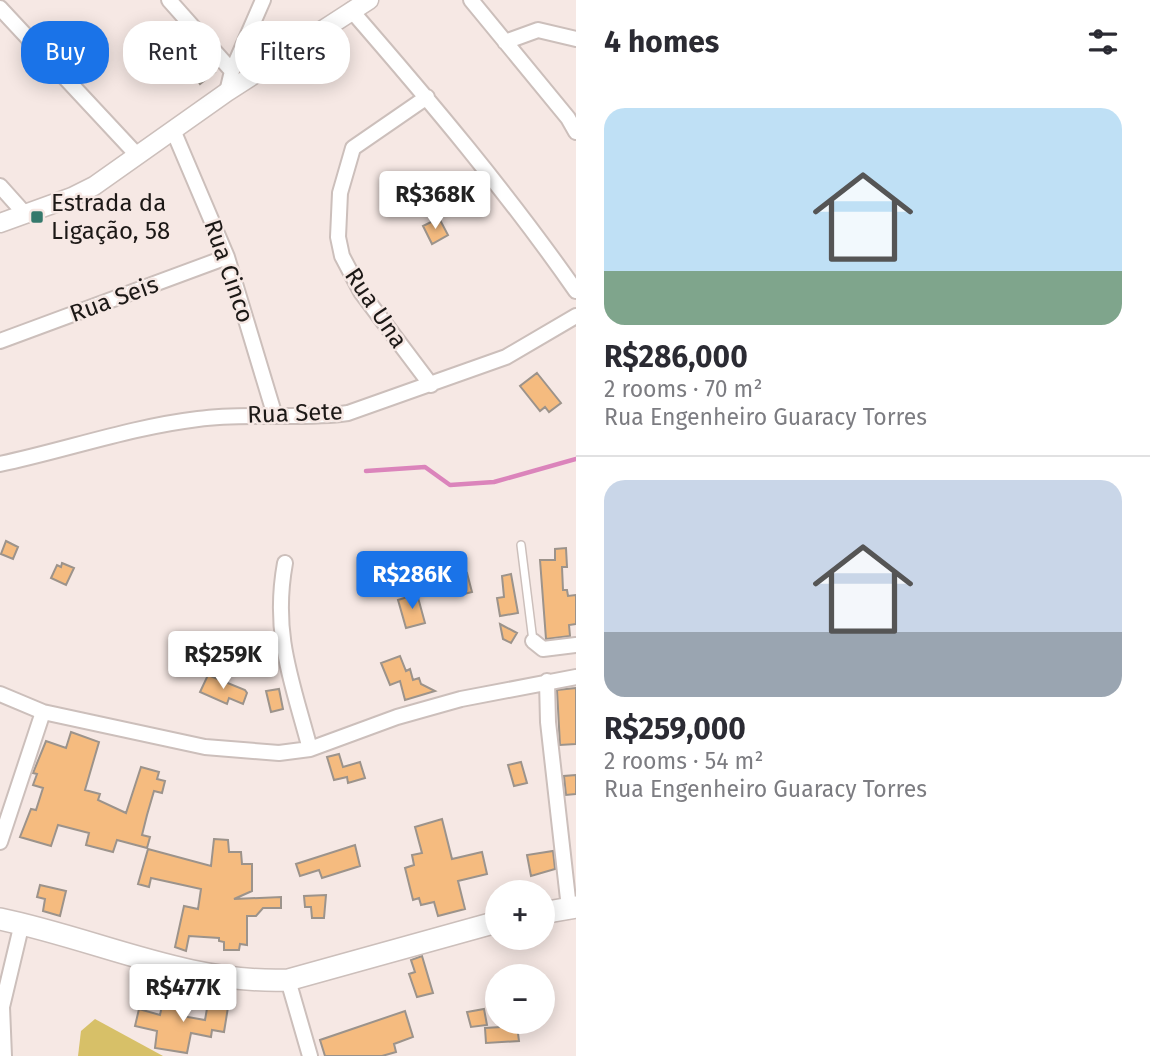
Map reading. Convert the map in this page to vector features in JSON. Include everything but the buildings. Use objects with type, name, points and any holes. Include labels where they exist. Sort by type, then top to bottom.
[{"type":"main road","points":[[0,919],[175,968],[245,980],[288,980],[485,925]]},
{"type":"street","points":[[169,0],[232,71]]},
{"type":"street","points":[[227,92],[232,71],[263,0]]},
{"type":"street","points":[[0,223],[72,197],[138,156],[227,92],[369,0]]},
{"type":"street","points":[[471,0],[568,118],[576,132]]},
{"type":"street","points":[[0,8],[138,156]]},
{"type":"street","points":[[351,10],[427,97],[519,211],[576,291]]},
{"type":"street","points":[[505,42],[538,30],[576,39]]},
{"type":"street","name":"Rua Una","points":[[427,97],[353,148],[340,193],[338,237],[342,256],[361,292],[431,386]]},
{"type":"street","name":"Rua Cinco","points":[[173,130],[228,257],[275,416]]},
{"type":"street","points":[[0,186],[26,215]]},
{"type":"street","name":"Rua Seis","points":[[0,341],[228,257]]},
{"type":"street","name":"Rua Sete","points":[[0,464],[194,419],[348,413],[431,386],[506,357],[576,316]]},
{"type":"street","points":[[285,563],[280,591],[281,640],[310,748]]},
{"type":"street","points":[[533,642],[543,649],[576,645]]},
{"type":"street","points":[[0,694],[43,712],[205,747],[279,753],[310,748],[397,717],[547,681],[576,677]]},
{"type":"street","points":[[547,681],[548,722],[572,908]]},
{"type":"street","points":[[0,842],[43,712]]},
{"type":"street","points":[[4,1056],[1,1007],[22,923]]},
{"type":"street","points":[[288,980],[310,1056]]},
{"type":"lane","points":[[521,545],[533,642]]},
{"type":"shaded area","points":[[95,1019],[163,1056],[78,1056],[81,1031]]},
{"type":"waterway","points":[[366,471],[425,467],[450,485],[494,482],[576,459]]},
{"type":"place","name":"Estrada da Ligação, 58","points":[[37,217]]}]
